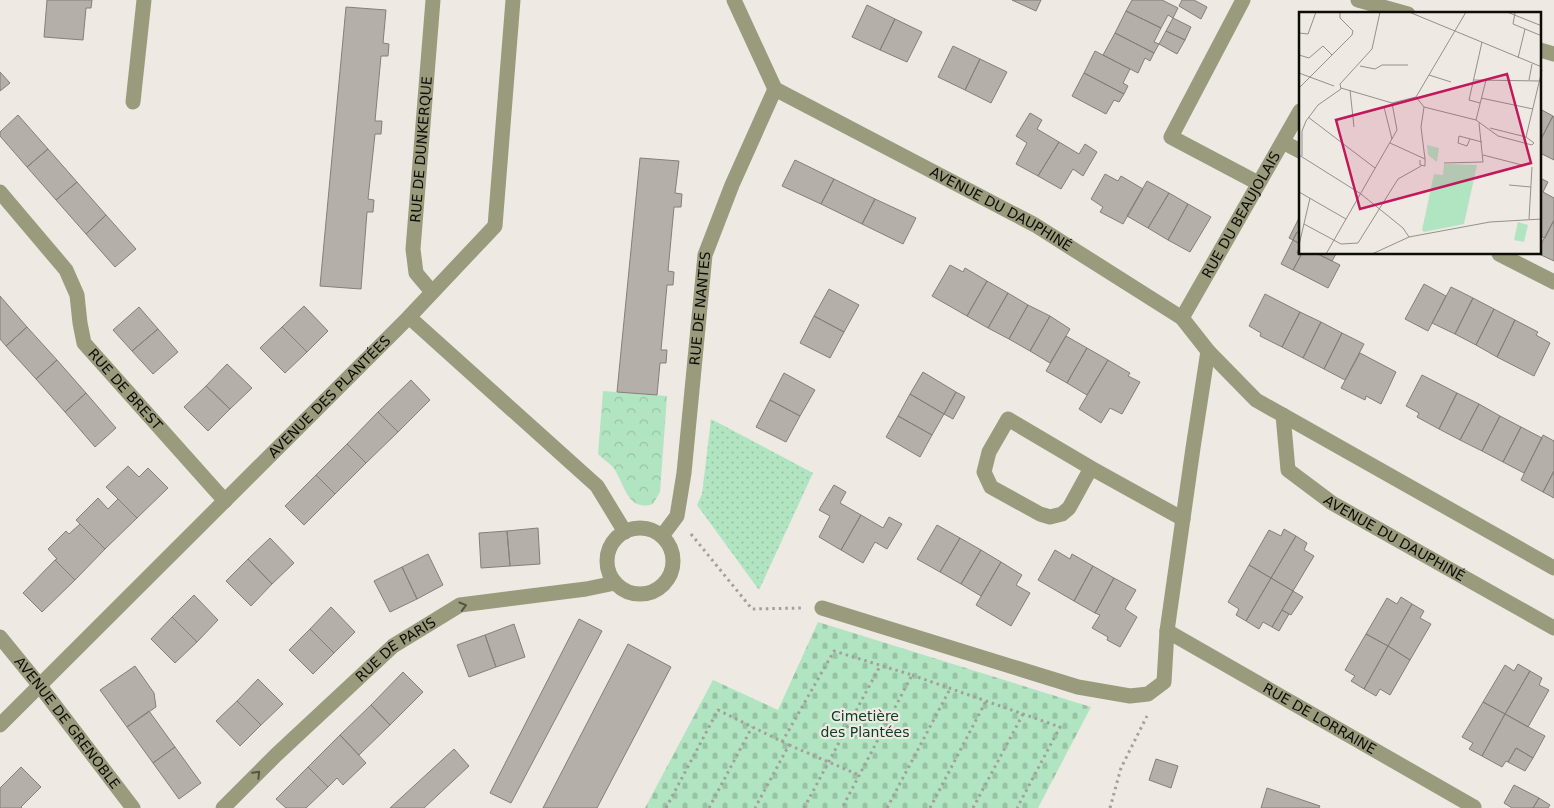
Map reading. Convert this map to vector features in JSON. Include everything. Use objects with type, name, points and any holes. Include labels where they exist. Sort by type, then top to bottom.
[{"type":"street","points":[[133,102],[144,0]]},
{"type":"street","name":"RUE DE DUNKERQUE","points":[[432,292],[416,273],[413,250],[433,0]]},
{"type":"street","name":"AVENUE DES PLANTÉES","points":[[0,725],[408,317],[495,226],[513,0]]},
{"type":"street","points":[[734,0],[775,89]]},
{"type":"street","points":[[1243,0],[1171,137],[1258,183]]},
{"type":"street","points":[[1358,5],[1397,12]]},
{"type":"street","name":"AVENUE DU DAUPHINÉ","points":[[775,89],[1035,225],[1182,318],[1208,351],[1256,400],[1554,568]]},
{"type":"street","name":"RUE DE NANTES","points":[[662,536],[677,516],[684,473],[705,255],[732,186],[775,89]]},
{"type":"street","name":"RUE DU BEAUJOLAIS","points":[[1182,318],[1299,112]]},
{"type":"street","points":[[1283,142],[1299,150]]},
{"type":"street","name":"RUE DE BREST","points":[[0,192],[66,270],[77,295],[84,343],[225,501]]},
{"type":"street","points":[[1501,255],[1554,282]]},
{"type":"street","points":[[408,317],[597,486],[625,532]]},
{"type":"street","points":[[822,608],[1078,688],[1130,696],[1148,694],[1164,682],[1167,631],[1208,351]]},
{"type":"street","name":"AVENUE DU DAUPHINÉ","points":[[1282,415],[1288,470],[1332,503],[1554,628]]},
{"type":"street","points":[[1091,468],[1069,508],[1062,514],[1050,517],[1040,514],[991,486],[984,472],[989,452],[1008,419],[1183,519]]},
{"type":"street","points":[[638,528],[652,530],[662,536],[668,544],[674,560],[670,576],[661,587],[644,594],[630,592],[615,583],[609,572],[607,560],[608,552],[613,542],[625,532],[638,528]]},
{"type":"street","name":"RUE DE PARIS","points":[[223,808],[276,755],[393,646],[460,605],[586,589],[615,583]]},
{"type":"street","name":"RUE DE LORRAINE","points":[[1167,631],[1474,807]]},
{"type":"street","name":"AVENUE DE GRENOBLE","points":[[0,637],[133,808]]},
{"type":"path","points":[[677,516],[752,609],[822,608]]},
{"type":"path","points":[[782,742],[834,651],[912,675],[1060,727],[1017,808]]},
{"type":"path","points":[[804,808],[880,666]]},
{"type":"path","points":[[842,808],[912,675]]},
{"type":"path","points":[[1110,808],[1121,768],[1164,682]]},
{"type":"path","points":[[887,808],[950,689]]},
{"type":"path","points":[[930,808],[986,701]]},
{"type":"path","points":[[666,808],[718,710],[782,742],[859,775]]},
{"type":"path","points":[[973,808],[1023,714]]},
{"type":"path","points":[[709,808],[752,727]]},
{"type":"path","points":[[755,808],[789,745]]},
{"type":"green space","points":[[603,391],[667,396],[660,492],[653,504],[638,504],[633,501],[628,496],[615,470],[598,454]]},
{"type":"green space","points":[[711,419],[813,473],[759,590],[697,505],[702,494]]},
{"type":"green space","name":"Cimetière des Plantées","points":[[818,622],[1091,707],[1038,808],[645,808],[713,680],[778,710]]},
{"type":"building","points":[[47,0],[92,0],[91,8],[86,8],[83,40],[44,37]]},
{"type":"building","points":[[1012,0],[1041,0],[1036,11]]},
{"type":"building","points":[[1132,0],[1162,0],[1178,8],[1173,18],[1168,15],[1161,28],[1126,11]]},
{"type":"building","points":[[1182,0],[1194,0],[1207,7],[1201,19],[1179,6]]},
{"type":"building","points":[[867,5],[895,19],[880,50],[852,37]]},
{"type":"building","points":[[346,7],[386,10],[383,43],[389,44],[388,56],[381,56],[375,121],[382,121],[381,134],[375,134],[368,199],[374,200],[373,212],[367,212],[361,289],[320,286]]},
{"type":"building","points":[[1126,11],[1161,28],[1154,42],[1159,44],[1154,53],[1115,33]]},
{"type":"building","points":[[1173,18],[1191,27],[1185,40],[1166,31]]},
{"type":"building","points":[[895,19],[922,32],[907,62],[880,50]]},
{"type":"building","points":[[1166,31],[1185,40],[1177,54],[1159,44]]},
{"type":"building","points":[[1115,33],[1154,53],[1150,61],[1145,58],[1138,73],[1103,55]]},
{"type":"building","points":[[953,46],[980,59],[965,90],[938,77]]},
{"type":"building","points":[[1095,51],[1130,69],[1123,83],[1128,86],[1124,94],[1084,73]]},
{"type":"building","points":[[980,59],[1007,72],[991,103],[965,90]]},
{"type":"building","points":[[0,72],[10,83],[0,91]]},
{"type":"building","points":[[1084,73],[1124,94],[1119,102],[1114,100],[1106,114],[1072,96]]},
{"type":"building","points":[[1542,110],[1553,116],[1542,137]]},
{"type":"building","points":[[1030,113],[1042,120],[1037,129],[1059,142],[1038,176],[1016,164],[1027,143],[1016,136]]},
{"type":"building","points":[[18,115],[48,149],[27,167],[0,136],[0,132]]},
{"type":"building","points":[[1553,116],[1554,160],[1542,154],[1542,137]]},
{"type":"building","points":[[1059,142],[1079,154],[1085,144],[1097,152],[1083,176],[1073,169],[1061,189],[1038,176]]},
{"type":"building","points":[[48,149],[77,182],[56,200],[27,167]]},
{"type":"building","points":[[640,158],[679,161],[675,193],[682,194],[681,207],[674,207],[668,271],[674,272],[673,285],[667,285],[661,350],[667,350],[666,363],[660,363],[657,395],[617,392]]},
{"type":"building","points":[[795,160],[834,179],[821,204],[782,186]]},
{"type":"building","points":[[1105,174],[1118,181],[1121,176],[1143,189],[1123,224],[1100,212],[1103,207],[1091,199]]},
{"type":"building","points":[[834,179],[875,199],[862,224],[821,204]]},
{"type":"building","points":[[1542,179],[1548,182],[1543,192],[1554,198],[1554,220],[1545,238],[1542,237]]},
{"type":"building","points":[[1147,181],[1169,193],[1148,228],[1127,216]]},
{"type":"building","points":[[77,182],[106,215],[86,234],[56,200]]},
{"type":"building","points":[[1169,193],[1188,204],[1168,240],[1148,228]]},
{"type":"building","points":[[875,199],[916,218],[903,244],[862,224]]},
{"type":"building","points":[[1188,204],[1211,217],[1190,252],[1168,240]]},
{"type":"building","points":[[106,215],[136,249],[115,267],[86,234]]},
{"type":"building","points":[[1299,218],[1299,233],[1297,232],[1293,240],[1289,238]]},
{"type":"building","points":[[1554,220],[1554,261],[1541,255],[1542,242]]},
{"type":"building","points":[[1297,232],[1299,233],[1299,243],[1293,240]]},
{"type":"building","points":[[1293,240],[1299,243],[1297,253],[1301,255],[1293,270],[1281,264]]},
{"type":"building","points":[[1301,255],[1320,255],[1340,265],[1328,288],[1293,270]]},
{"type":"building","points":[[1320,255],[1335,255],[1332,261]]},
{"type":"building","points":[[950,265],[963,272],[965,268],[987,281],[967,316],[932,296]]},
{"type":"building","points":[[987,281],[1008,293],[988,328],[967,316]]},
{"type":"building","points":[[1424,284],[1446,296],[1428,331],[1405,319]]},
{"type":"building","points":[[1451,287],[1473,298],[1455,334],[1432,323]]},
{"type":"building","points":[[829,289],[859,305],[844,332],[814,316]]},
{"type":"building","points":[[1008,293],[1028,305],[1009,339],[988,328]]},
{"type":"building","points":[[1265,294],[1300,312],[1282,347],[1260,336],[1261,333],[1249,326]]},
{"type":"building","points":[[0,296],[27,327],[6,346],[0,339]]},
{"type":"building","points":[[1473,298],[1494,309],[1476,345],[1455,334]]},
{"type":"building","points":[[1028,305],[1050,316],[1030,351],[1009,339]]},
{"type":"building","points":[[304,306],[328,331],[307,352],[282,327]]},
{"type":"building","points":[[139,307],[158,329],[132,351],[113,330]]},
{"type":"building","points":[[1494,309],[1515,320],[1497,357],[1476,345]]},
{"type":"building","points":[[1300,312],[1321,322],[1303,358],[1282,347]]},
{"type":"building","points":[[814,316],[844,332],[830,358],[800,343]]},
{"type":"building","points":[[1050,316],[1070,329],[1050,363],[1030,351]]},
{"type":"building","points":[[1515,320],[1538,332],[1536,335],[1550,343],[1534,376],[1497,357]]},
{"type":"building","points":[[1321,322],[1342,333],[1324,369],[1303,358]]},
{"type":"building","points":[[27,327],[57,360],[36,379],[6,346]]},
{"type":"building","points":[[282,327],[307,352],[285,373],[260,348]]},
{"type":"building","points":[[158,329],[178,352],[153,374],[132,351]]},
{"type":"building","points":[[1342,333],[1364,344],[1345,380],[1324,369]]},
{"type":"building","points":[[1066,336],[1087,348],[1067,383],[1046,371]]},
{"type":"building","points":[[1087,348],[1108,360],[1087,395],[1067,383]]},
{"type":"building","points":[[1360,353],[1396,372],[1381,404],[1366,396],[1365,400],[1341,388]]},
{"type":"building","points":[[57,360],[86,393],[65,412],[36,379]]},
{"type":"building","points":[[1108,360],[1130,373],[1128,376],[1140,382],[1122,414],[1110,408],[1101,423],[1079,409]]},
{"type":"building","points":[[227,364],[252,388],[230,409],[206,386]]},
{"type":"building","points":[[923,372],[956,392],[944,414],[910,394]]},
{"type":"building","points":[[784,373],[815,390],[800,416],[770,400]]},
{"type":"building","points":[[1422,375],[1457,393],[1439,429],[1417,417],[1419,413],[1406,406]]},
{"type":"building","points":[[411,380],[430,400],[398,432],[378,412]]},
{"type":"building","points":[[206,386],[230,409],[208,431],[184,407]]},
{"type":"building","points":[[956,392],[965,397],[953,419],[944,414]]},
{"type":"building","points":[[86,393],[116,428],[95,447],[65,412]]},
{"type":"building","points":[[1457,393],[1479,404],[1460,440],[1439,429]]},
{"type":"building","points":[[910,394],[944,414],[932,435],[898,416]]},
{"type":"building","points":[[770,400],[800,416],[786,442],[756,427]]},
{"type":"building","points":[[1479,404],[1500,416],[1482,451],[1460,440]]},
{"type":"building","points":[[378,412],[398,432],[366,463],[347,444]]},
{"type":"building","points":[[898,416],[932,435],[920,457],[886,437]]},
{"type":"building","points":[[1500,416],[1521,427],[1503,462],[1482,451]]},
{"type":"building","points":[[1521,427],[1542,438],[1524,473],[1503,462]]},
{"type":"building","points":[[1543,435],[1554,441],[1554,471],[1543,492],[1521,480]]},
{"type":"building","points":[[347,444],[366,463],[335,494],[316,475]]},
{"type":"building","points":[[128,466],[139,477],[148,468],[168,488],[137,518],[106,487]]},
{"type":"building","points":[[1554,471],[1554,498],[1543,492]]},
{"type":"building","points":[[316,475],[335,494],[304,525],[285,506]]},
{"type":"building","points":[[834,485],[846,492],[840,503],[861,515],[841,550],[819,537],[830,516],[819,510]]},
{"type":"building","points":[[98,498],[108,509],[118,499],[137,518],[105,549],[76,520]]},
{"type":"building","points":[[861,515],[883,528],[889,517],[902,524],[887,549],[875,542],[863,563],[841,550]]},
{"type":"building","points":[[80,524],[105,549],[75,580],[55,560],[57,559],[48,549],[66,531],[69,534]]},
{"type":"building","points":[[937,525],[960,538],[940,572],[917,559]]},
{"type":"building","points":[[538,528],[540,564],[510,566],[507,531]]},
{"type":"building","points":[[1284,529],[1296,536],[1271,578],[1249,565],[1269,530],[1281,536]]},
{"type":"building","points":[[507,531],[510,566],[481,568],[479,533]]},
{"type":"building","points":[[1296,536],[1307,543],[1304,550],[1314,556],[1293,591],[1271,578]]},
{"type":"building","points":[[270,538],[294,563],[272,584],[248,559]]},
{"type":"building","points":[[960,538],[981,550],[961,584],[940,572]]},
{"type":"building","points":[[981,550],[1001,562],[981,596],[961,584]]},
{"type":"building","points":[[1055,550],[1070,559],[1072,554],[1093,566],[1074,601],[1038,580]]},
{"type":"building","points":[[428,554],[443,585],[417,599],[402,567]]},
{"type":"building","points":[[248,559],[272,584],[251,606],[226,581]]},
{"type":"building","points":[[55,560],[75,580],[42,612],[23,593]]},
{"type":"building","points":[[1001,562],[1022,575],[1016,585],[1030,593],[1011,626],[976,605]]},
{"type":"building","points":[[1249,565],[1271,578],[1246,621],[1236,615],[1239,609],[1228,602]]},
{"type":"building","points":[[1093,566],[1114,578],[1095,613],[1074,601]]},
{"type":"building","points":[[402,567],[417,599],[390,612],[374,581]]},
{"type":"building","points":[[1114,578],[1136,590],[1125,609],[1137,617],[1120,647],[1107,640],[1108,637],[1092,628],[1100,615],[1095,613]]},
{"type":"building","points":[[1271,578],[1293,591],[1272,627],[1263,622],[1259,629],[1246,621]]},
{"type":"building","points":[[1293,591],[1303,597],[1291,615],[1282,610]]},
{"type":"building","points":[[194,595],[218,620],[197,642],[172,617]]},
{"type":"building","points":[[1401,597],[1412,604],[1388,646],[1366,634],[1387,598],[1397,604]]},
{"type":"building","points":[[1412,604],[1424,611],[1420,618],[1431,624],[1410,660],[1388,646]]},
{"type":"building","points":[[331,607],[355,632],[334,653],[310,629]]},
{"type":"building","points":[[1282,610],[1289,614],[1279,631],[1272,627]]},
{"type":"building","points":[[172,617],[197,642],[175,663],[151,639]]},
{"type":"building","points":[[579,619],[602,631],[511,803],[490,793]]},
{"type":"building","points":[[514,624],[525,657],[496,667],[485,635]]},
{"type":"building","points":[[310,629],[334,653],[313,674],[289,650]]},
{"type":"building","points":[[1366,634],[1388,646],[1364,689],[1351,681],[1355,676],[1345,670]]},
{"type":"building","points":[[485,635],[496,667],[469,677],[457,645]]},
{"type":"building","points":[[628,644],[671,667],[597,808],[543,808]]},
{"type":"building","points":[[1388,646],[1410,660],[1390,695],[1380,689],[1376,696],[1364,689]]},
{"type":"building","points":[[1518,664],[1530,671],[1505,714],[1483,702],[1505,665],[1514,671]]},
{"type":"building","points":[[135,666],[154,693],[156,707],[127,727],[100,690]]},
{"type":"building","points":[[1530,671],[1542,678],[1539,685],[1549,690],[1528,727],[1505,714]]},
{"type":"building","points":[[403,672],[423,692],[390,725],[371,705]]},
{"type":"building","points":[[258,679],[283,704],[261,725],[237,701]]},
{"type":"building","points":[[237,701],[261,725],[240,746],[216,721]]},
{"type":"building","points":[[1483,702],[1505,714],[1482,756],[1469,749],[1473,743],[1462,737]]},
{"type":"building","points":[[371,705],[390,725],[359,755],[340,735]]},
{"type":"building","points":[[149,711],[175,747],[153,763],[127,727]]},
{"type":"building","points":[[1505,714],[1545,736],[1533,758],[1516,748],[1508,762],[1506,761],[1502,767],[1482,756]]},
{"type":"building","points":[[340,735],[366,763],[343,785],[337,778],[328,787],[308,767]]},
{"type":"building","points":[[175,747],[201,783],[179,799],[153,763]]},
{"type":"building","points":[[1516,748],[1533,758],[1525,771],[1508,762]]},
{"type":"building","points":[[454,749],[469,766],[424,808],[390,808]]},
{"type":"building","points":[[1156,759],[1178,766],[1171,788],[1149,780]]},
{"type":"building","points":[[21,767],[41,787],[22,808],[0,808],[0,788]]},
{"type":"building","points":[[308,767],[328,787],[306,808],[286,808],[276,799]]},
{"type":"building","points":[[1514,785],[1539,798],[1533,808],[1512,808],[1504,803]]},
{"type":"building","points":[[1267,788],[1320,806],[1319,808],[1261,808]]},
{"type":"building","points":[[1539,798],[1550,805],[1548,808],[1533,808]]}]
